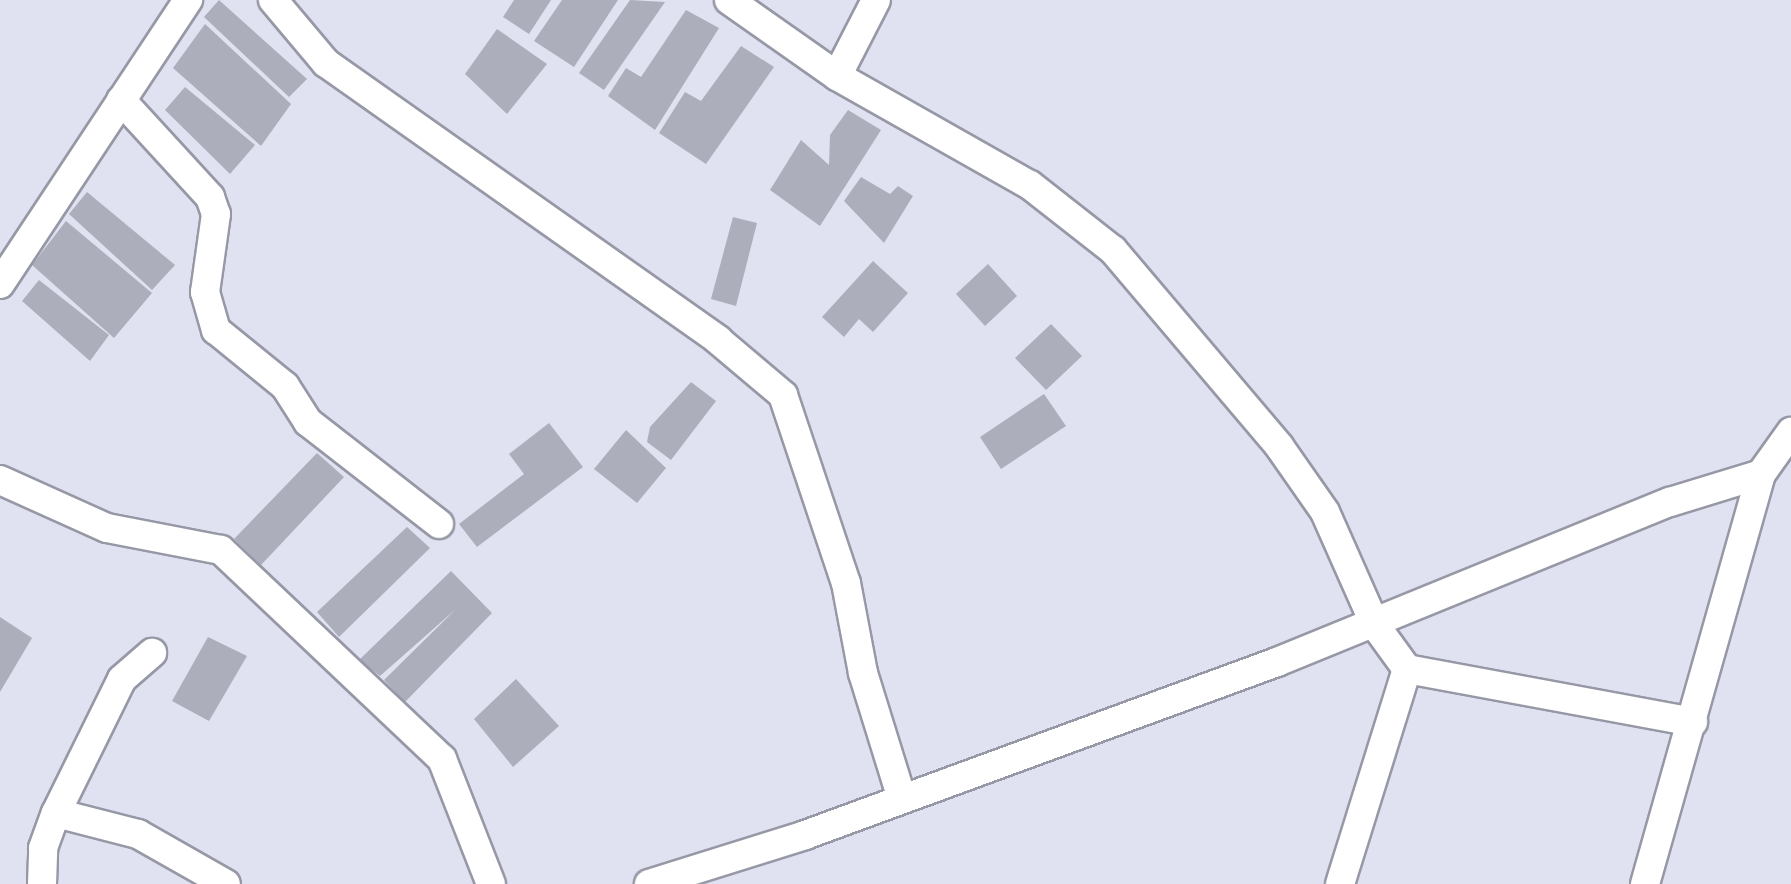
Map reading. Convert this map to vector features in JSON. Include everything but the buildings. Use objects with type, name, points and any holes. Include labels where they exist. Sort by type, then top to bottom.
[{"type":"street","points":[[0,284],[188,0]]},
{"type":"street","points":[[273,0],[326,63],[718,340],[783,395],[846,583],[863,673],[901,796]]},
{"type":"street","points":[[729,0],[837,76],[1030,185],[1113,250],[1279,446],[1325,512],[1375,625],[1407,669],[1693,722]]},
{"type":"street","points":[[837,76],[876,0]]},
{"type":"street","points":[[121,100],[210,197],[216,214],[205,292],[216,330],[285,386],[308,422],[439,524]]},
{"type":"street","points":[[1645,884],[1761,474],[1791,432]]},
{"type":"street","points":[[649,884],[805,835],[901,796],[1375,625],[1670,502],[1761,474]]},
{"type":"street","points":[[0,480],[107,528],[221,550],[442,759],[491,884]]},
{"type":"street","points":[[42,884],[43,848],[56,813],[122,679],[152,653]]},
{"type":"street","points":[[1340,884],[1407,669]]},
{"type":"street","points":[[56,813],[138,834],[226,884]]}]
